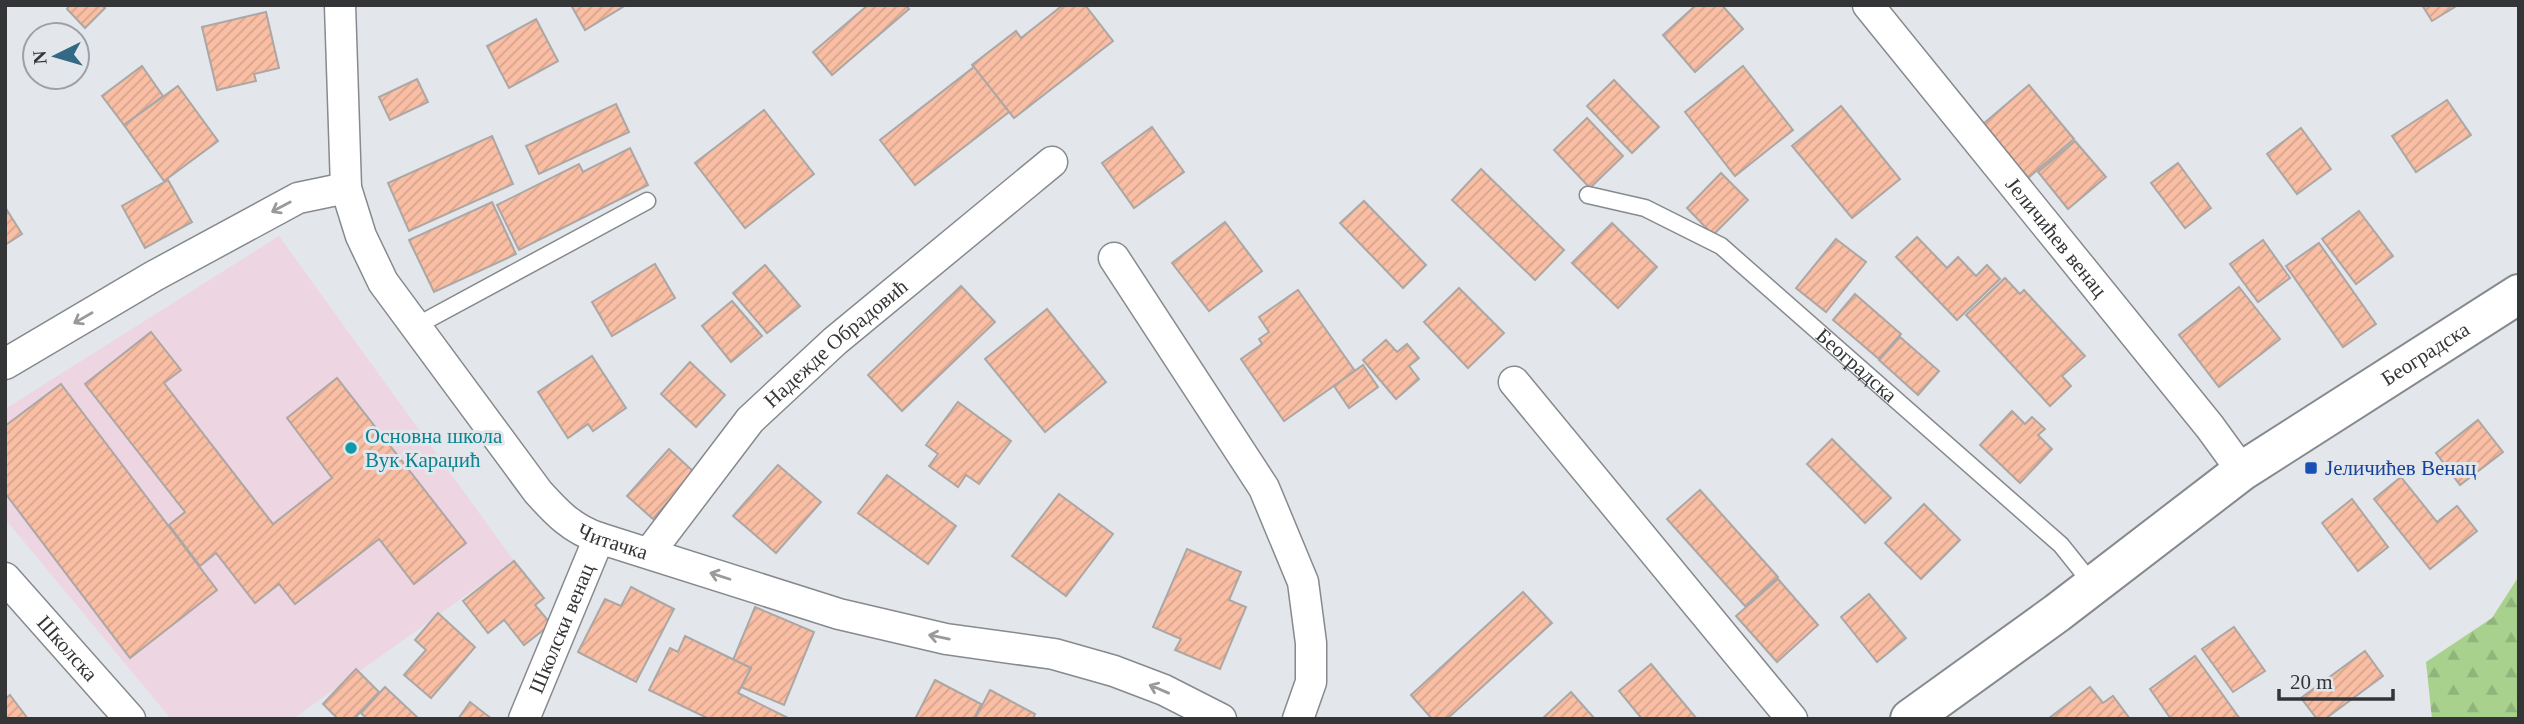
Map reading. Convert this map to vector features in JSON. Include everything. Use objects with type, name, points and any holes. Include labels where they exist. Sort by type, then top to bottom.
[{"type":"main road","name":"Београдска","points":[[1910,719],[2093,585],[2242,471],[2519,294]]},
{"type":"street","name":"Читачка","points":[[340,5],[346,188],[361,236],[383,282],[538,492],[562,518],[580,531],[599,538],[839,614],[946,639],[1054,654],[1114,671],[1164,690],[1221,719]]},
{"type":"street","name":"Јеличићев венац","points":[[1868,5],[2210,427],[2242,471]]},
{"type":"street","name":"Надежде Обрадовић","points":[[649,553],[750,421],[835,341],[1052,162]]},
{"type":"street","points":[[5,363],[154,276],[298,198],[346,188]]},
{"type":"street","points":[[1115,258],[1264,488],[1303,582],[1311,643],[1311,682],[1298,719]]},
{"type":"street","points":[[1514,382],[1792,719]]},
{"type":"street","name":"Школски венац","points":[[524,719],[599,538]]},
{"type":"street","name":"Школска","points":[[5,578],[130,719]]},
{"type":"lane","name":"Београдска","points":[[1588,195],[1645,208],[1721,246],[2061,545],[2093,585]]},
{"type":"lane","points":[[416,326],[647,201]]},
{"type":"shaded area","points":[[279,236],[514,561],[293,719],[171,719],[5,519],[5,409]]},
{"type":"green space","points":[[2519,576],[2519,719],[2432,719],[2426,662],[2492,618]]},
{"type":"building","points":[[70,5],[102,5],[105,8],[91,22],[78,21],[67,9]]},
{"type":"building","points":[[571,5],[626,5],[585,30]]},
{"type":"building","points":[[868,5],[906,5],[909,9],[832,75],[813,52]]},
{"type":"building","points":[[1063,5],[1085,5],[1113,41],[1014,118],[972,65],[1016,31],[1021,38]]},
{"type":"building","points":[[1696,5],[1722,5],[1743,29],[1695,72],[1663,35]]},
{"type":"building","points":[[2422,5],[2458,5],[2432,21]]},
{"type":"building","points":[[266,12],[279,68],[254,74],[256,81],[217,90],[202,27]]},
{"type":"building","points":[[536,19],[558,61],[509,88],[487,46]]},
{"type":"building","points":[[142,66],[163,96],[124,125],[102,96]]},
{"type":"building","points":[[1743,66],[1793,130],[1735,176],[1685,112]]},
{"type":"building","points":[[974,67],[1009,112],[915,185],[880,140]]},
{"type":"building","points":[[417,79],[428,102],[390,120],[379,97]]},
{"type":"building","points":[[1614,80],[1659,127],[1632,153],[1587,106]]},
{"type":"building","points":[[2029,85],[2074,139],[2028,178],[1983,124]]},
{"type":"building","points":[[178,86],[218,141],[164,181],[124,125]]},
{"type":"building","points":[[2447,100],[2471,135],[2416,172],[2392,136]]},
{"type":"building","points":[[616,104],[629,132],[539,174],[526,146]]},
{"type":"building","points":[[1841,106],[1900,179],[1852,218],[1792,146]]},
{"type":"building","points":[[764,110],[814,174],[745,228],[695,163]]},
{"type":"building","points":[[1587,118],[1623,156],[1590,188],[1554,150]]},
{"type":"building","points":[[1152,127],[1184,172],[1134,208],[1102,163]]},
{"type":"building","points":[[2301,128],[2331,169],[2297,194],[2267,154]]},
{"type":"building","points":[[492,136],[513,184],[409,231],[388,183]]},
{"type":"building","points":[[2075,141],[2106,177],[2068,209],[2038,172]]},
{"type":"building","points":[[630,148],[648,185],[519,250],[497,205],[579,164],[583,172]]},
{"type":"building","points":[[2178,163],[2211,208],[2185,228],[2151,183]]},
{"type":"building","points":[[1481,169],[1564,250],[1535,280],[1452,200]]},
{"type":"building","points":[[1721,173],[1748,200],[1713,235],[1687,208]]},
{"type":"building","points":[[168,180],[192,222],[145,248],[122,206]]},
{"type":"building","points":[[1364,201],[1426,265],[1403,288],[1340,223]]},
{"type":"building","points":[[492,202],[516,254],[434,292],[409,240]]},
{"type":"building","points":[[5,207],[22,234],[5,245]]},
{"type":"building","points":[[2359,211],[2393,256],[2356,284],[2322,239]]},
{"type":"building","points":[[1225,222],[1262,271],[1209,311],[1172,263]]},
{"type":"building","points":[[1612,223],[1657,267],[1618,308],[1572,263]]},
{"type":"building","points":[[1917,237],[1947,268],[1958,257],[1976,276],[1987,265],[2000,279],[1957,320],[1896,257]]},
{"type":"building","points":[[1836,239],[1866,262],[1826,312],[1796,288]]},
{"type":"building","points":[[2263,240],[2290,278],[2258,302],[2230,264]]},
{"type":"building","points":[[2319,243],[2376,324],[2343,347],[2286,266]]},
{"type":"building","points":[[655,264],[675,298],[612,336],[592,302]]},
{"type":"building","points":[[765,265],[800,306],[767,333],[733,293]]},
{"type":"building","points":[[2005,278],[2020,294],[2024,290],[2085,356],[2062,376],[2071,386],[2050,406],[1966,315]]},
{"type":"building","points":[[961,286],[995,322],[902,411],[868,375]]},
{"type":"building","points":[[2239,287],[2280,339],[2219,387],[2179,335]]},
{"type":"building","points":[[1459,288],[1504,333],[1468,368],[1424,322]]},
{"type":"building","points":[[1298,290],[1355,371],[1284,421],[1241,359],[1262,344],[1259,339],[1269,332],[1259,317]]},
{"type":"building","points":[[1855,294],[1901,334],[1879,359],[1833,320]]},
{"type":"building","points":[[732,301],[762,336],[731,362],[702,326]]},
{"type":"building","points":[[1047,309],[1106,382],[1045,432],[985,359]]},
{"type":"building","name":"Основна школа Вук Караџић","points":[[151,332],[181,370],[164,383],[273,524],[332,478],[287,418],[337,378],[466,543],[414,584],[379,539],[295,604],[279,584],[255,603],[216,553],[200,566],[169,525],[185,512],[85,384]]},
{"type":"building","points":[[1900,337],[1939,371],[1918,395],[1879,360]]},
{"type":"building","points":[[1386,340],[1397,352],[1407,344],[1419,358],[1409,366],[1419,379],[1396,399],[1363,360]]},
{"type":"building","points":[[592,356],[626,408],[593,431],[588,424],[568,438],[538,392]]},
{"type":"building","points":[[690,362],[725,395],[696,427],[661,394]]},
{"type":"building","points":[[1363,365],[1378,387],[1349,408],[1334,386]]},
{"type":"building","points":[[61,384],[217,590],[130,658],[5,493],[5,426]]},
{"type":"building","points":[[958,402],[1011,441],[979,484],[966,475],[958,487],[929,466],[938,454],[926,445]]},
{"type":"building","points":[[2012,411],[2025,424],[2032,417],[2045,429],[2038,435],[2052,449],[2020,483],[1980,445]]},
{"type":"building","points":[[2478,420],[2503,452],[2460,485],[2436,453]]},
{"type":"building","points":[[1832,439],[1891,498],[1865,523],[1807,464]]},
{"type":"building","points":[[669,449],[694,472],[653,519],[627,496]]},
{"type":"building","points":[[778,465],[821,502],[776,553],[733,516]]},
{"type":"building","points":[[887,475],[956,526],[928,564],[858,513]]},
{"type":"building","points":[[2401,477],[2437,522],[2457,506],[2477,531],[2430,569],[2374,499]]},
{"type":"building","points":[[1700,490],[1778,577],[1745,606],[1667,519]]},
{"type":"building","points":[[1059,494],[1113,534],[1066,596],[1012,556]]},
{"type":"building","points":[[2352,499],[2388,547],[2358,571],[2322,523]]},
{"type":"building","points":[[1924,504],[1960,540],[1921,579],[1885,543]]},
{"type":"building","points":[[1187,549],[1241,572],[1229,600],[1246,607],[1220,669],[1175,650],[1181,639],[1153,627]]},
{"type":"building","points":[[514,561],[544,598],[535,605],[551,624],[524,645],[504,620],[488,633],[463,601]]},
{"type":"building","points":[[1778,579],[1818,625],[1777,662],[1736,616]]},
{"type":"building","points":[[631,587],[674,609],[636,682],[578,652],[605,599],[621,606]]},
{"type":"building","points":[[1523,592],[1552,623],[1447,719],[1432,719],[1411,695]]},
{"type":"building","points":[[1869,594],[1906,638],[1877,662],[1841,617]]},
{"type":"building","points":[[755,607],[814,632],[784,705],[741,687],[751,668],[733,660]]},
{"type":"building","points":[[438,613],[475,647],[431,698],[404,675],[426,650],[415,640]]},
{"type":"building","points":[[2234,627],[2265,671],[2233,692],[2202,649]]},
{"type":"building","points":[[685,636],[751,668],[738,693],[790,719],[709,719],[649,690],[670,648],[678,652]]},
{"type":"building","points":[[2365,651],[2383,676],[2325,719],[2317,719],[2301,698]]},
{"type":"building","points":[[2195,656],[2240,719],[2171,719],[2150,689]]},
{"type":"building","points":[[1651,664],[1697,719],[1642,719],[1619,691]]},
{"type":"building","points":[[356,669],[379,692],[354,719],[338,719],[323,704]]},
{"type":"building","points":[[935,680],[981,704],[974,719],[915,719]]},
{"type":"building","points":[[385,687],[417,717],[415,719],[367,719],[361,713]]},
{"type":"building","points":[[2090,687],[2103,703],[2113,696],[2130,719],[2048,719]]},
{"type":"building","points":[[990,690],[1035,714],[1033,719],[975,719]]},
{"type":"building","points":[[1571,692],[1595,719],[1542,719]]},
{"type":"building","points":[[10,695],[28,719],[5,719],[5,699]]},
{"type":"building","points":[[470,702],[492,719],[458,719]]},
{"type":"place","name":"Основна школа Вук Караџић","points":[[351,448]]},
{"type":"place","name":"Јеличићев Венац","points":[[2311,468]]}]
